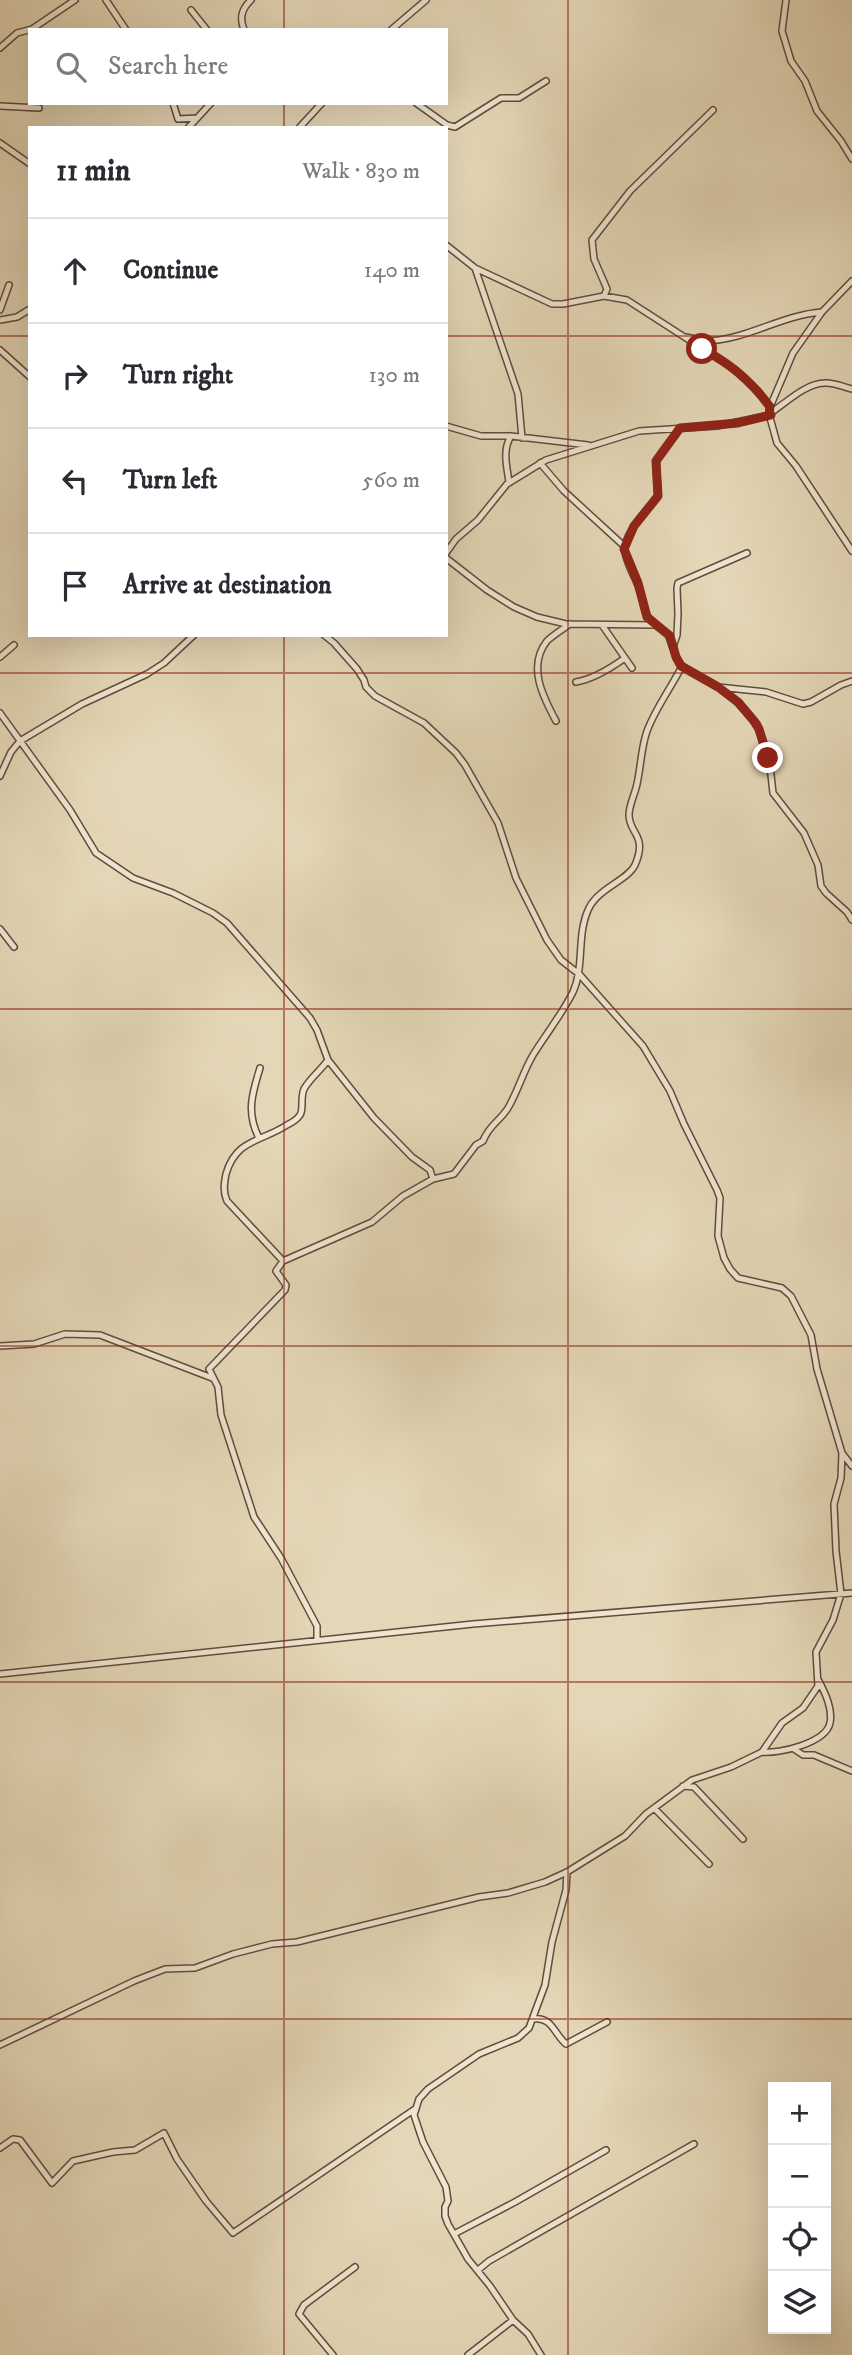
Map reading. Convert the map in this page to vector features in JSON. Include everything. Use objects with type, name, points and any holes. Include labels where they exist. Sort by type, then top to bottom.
[{"type":"street","points":[[33,28],[75,0]]},
{"type":"street","points":[[106,0],[125,28]]},
{"type":"street","points":[[243,28],[241,22],[243,8],[251,0]]},
{"type":"street","points":[[393,28],[426,0]]},
{"type":"street","points":[[786,0],[782,31],[791,61],[805,81],[817,111],[852,159]]},
{"type":"street","points":[[191,10],[205,28]]},
{"type":"street","points":[[0,48],[17,33],[28,30]]},
{"type":"street","points":[[419,105],[454,127],[501,98],[519,98],[546,81]]},
{"type":"street","points":[[174,105],[178,119],[197,118]]},
{"type":"street","points":[[190,126],[209,105]]},
{"type":"street","points":[[301,126],[320,105]]},
{"type":"street","points":[[0,106],[38,107]]},
{"type":"street","points":[[604,296],[607,289],[594,260],[592,240],[630,191],[713,110]]},
{"type":"street","points":[[0,143],[28,163]]},
{"type":"street","points":[[448,247],[475,268],[552,304],[604,296],[613,296],[633,303],[734,369],[758,391],[770,412],[777,443],[796,466],[852,551]]},
{"type":"street","points":[[475,268],[518,394],[522,438]]},
{"type":"street","points":[[770,412],[793,353],[822,312],[852,281]]},
{"type":"street","points":[[0,310],[9,285]]},
{"type":"street","points":[[0,320],[16,317],[28,310]]},
{"type":"street","points":[[682,336],[702,341],[722,339],[792,317],[822,312]]},
{"type":"street","points":[[0,350],[28,375]]},
{"type":"street","points":[[448,553],[456,539],[478,520],[509,482],[540,463],[639,430],[727,425],[770,412],[812,386],[824,383],[852,389]]},
{"type":"street","points":[[448,427],[481,436],[511,436],[589,445]]},
{"type":"street","points":[[680,428],[656,461],[658,496],[634,526],[625,546],[625,554],[638,583],[647,617],[668,634],[681,666],[738,702],[757,724],[770,766],[774,793],[804,833],[818,865],[821,886],[852,920]]},
{"type":"street","points":[[509,482],[506,458],[507,443],[511,436]]},
{"type":"street","points":[[540,463],[564,491],[625,546]]},
{"type":"street","points":[[673,647],[677,635],[678,583],[747,553]]},
{"type":"street","points":[[448,558],[487,590],[514,607],[537,617],[570,624],[655,625]]},
{"type":"street","points":[[556,721],[538,682],[537,670],[539,658],[549,640],[570,624]]},
{"type":"street","points":[[601,625],[632,668]]},
{"type":"street","points":[[0,776],[11,751],[20,741],[82,704],[147,674],[164,663],[192,637]]},
{"type":"street","points":[[326,637],[357,669],[374,696],[424,723],[456,753],[496,817],[516,878],[547,940],[561,960],[579,974],[643,1046],[670,1091],[717,1189],[720,1198],[718,1236],[730,1269],[738,1278],[782,1288],[791,1296],[811,1335],[817,1369],[842,1453],[841,1478],[834,1504],[841,1594],[833,1620],[816,1652],[818,1686],[808,1702],[782,1723],[762,1752]]},
{"type":"street","points":[[0,657],[14,645]]},
{"type":"street","points":[[576,682],[584,681],[625,658]]},
{"type":"street","points":[[317,1639],[317,1626],[281,1558],[254,1517],[221,1415],[218,1387],[209,1369],[285,1290],[286,1285],[276,1271],[283,1261],[372,1222],[399,1198],[433,1179],[454,1174],[476,1145],[483,1142],[488,1128],[505,1113],[532,1057],[572,993],[579,974],[581,936],[591,905],[612,883],[631,871],[636,862],[640,841],[629,816],[642,750],[656,710],[681,666]]},
{"type":"street","points":[[718,687],[766,692],[803,704],[852,681]]},
{"type":"street","points":[[0,713],[70,810],[96,853],[133,878],[173,892],[220,918],[310,1018],[328,1060],[374,1118],[412,1157],[430,1170],[433,1179]]},
{"type":"street","points":[[0,929],[14,947]]},
{"type":"street","points":[[283,1261],[228,1200],[224,1192],[226,1173],[241,1148],[270,1135],[300,1116],[300,1100],[305,1087],[328,1060]]},
{"type":"street","points":[[259,1138],[250,1115],[250,1104],[260,1068]]},
{"type":"street","points":[[0,1346],[28,1345],[65,1334],[100,1335],[212,1378]]},
{"type":"street","points":[[842,1453],[852,1466]]},
{"type":"street","points":[[0,1674],[317,1639],[852,1593]]},
{"type":"street","points":[[0,2045],[165,1969],[195,1968],[272,1944],[297,1942],[479,1897],[509,1893],[545,1882],[625,1836],[654,1808],[698,1777],[732,1767],[762,1752],[794,1749],[821,1735],[830,1727],[831,1714],[818,1681]]},
{"type":"street","points":[[794,1749],[803,1755],[814,1755],[852,1771]]},
{"type":"street","points":[[683,1786],[694,1787],[743,1839]]},
{"type":"street","points":[[654,1808],[709,1864]]},
{"type":"street","points":[[541,2355],[528,2334],[513,2320],[468,2259],[454,2234],[445,2216],[448,2201],[446,2186],[423,2141],[414,2115],[419,2099],[428,2090],[479,2054],[518,2038],[529,2028],[545,1985],[552,1942],[566,1890],[566,1871]]},
{"type":"street","points":[[533,2019],[548,2021],[566,2044],[607,2022]]},
{"type":"street","points":[[0,2148],[13,2139],[20,2140],[52,2183],[73,2161],[135,2150],[164,2133],[177,2159],[206,2201],[233,2233],[415,2109]]},
{"type":"street","points":[[478,2270],[489,2261],[694,2144]]},
{"type":"street","points":[[454,2234],[515,2203],[606,2150]]},
{"type":"street","points":[[333,2355],[299,2314],[304,2305],[355,2266]]},
{"type":"street","points":[[468,2355],[513,2320]]},
{"type":"route","points":[[702,349],[746,379],[770,407],[771,415],[738,423],[680,428],[656,461],[658,496],[634,526],[624,549],[649,620],[670,636],[681,666],[738,702],[759,729],[768,758]]}]
